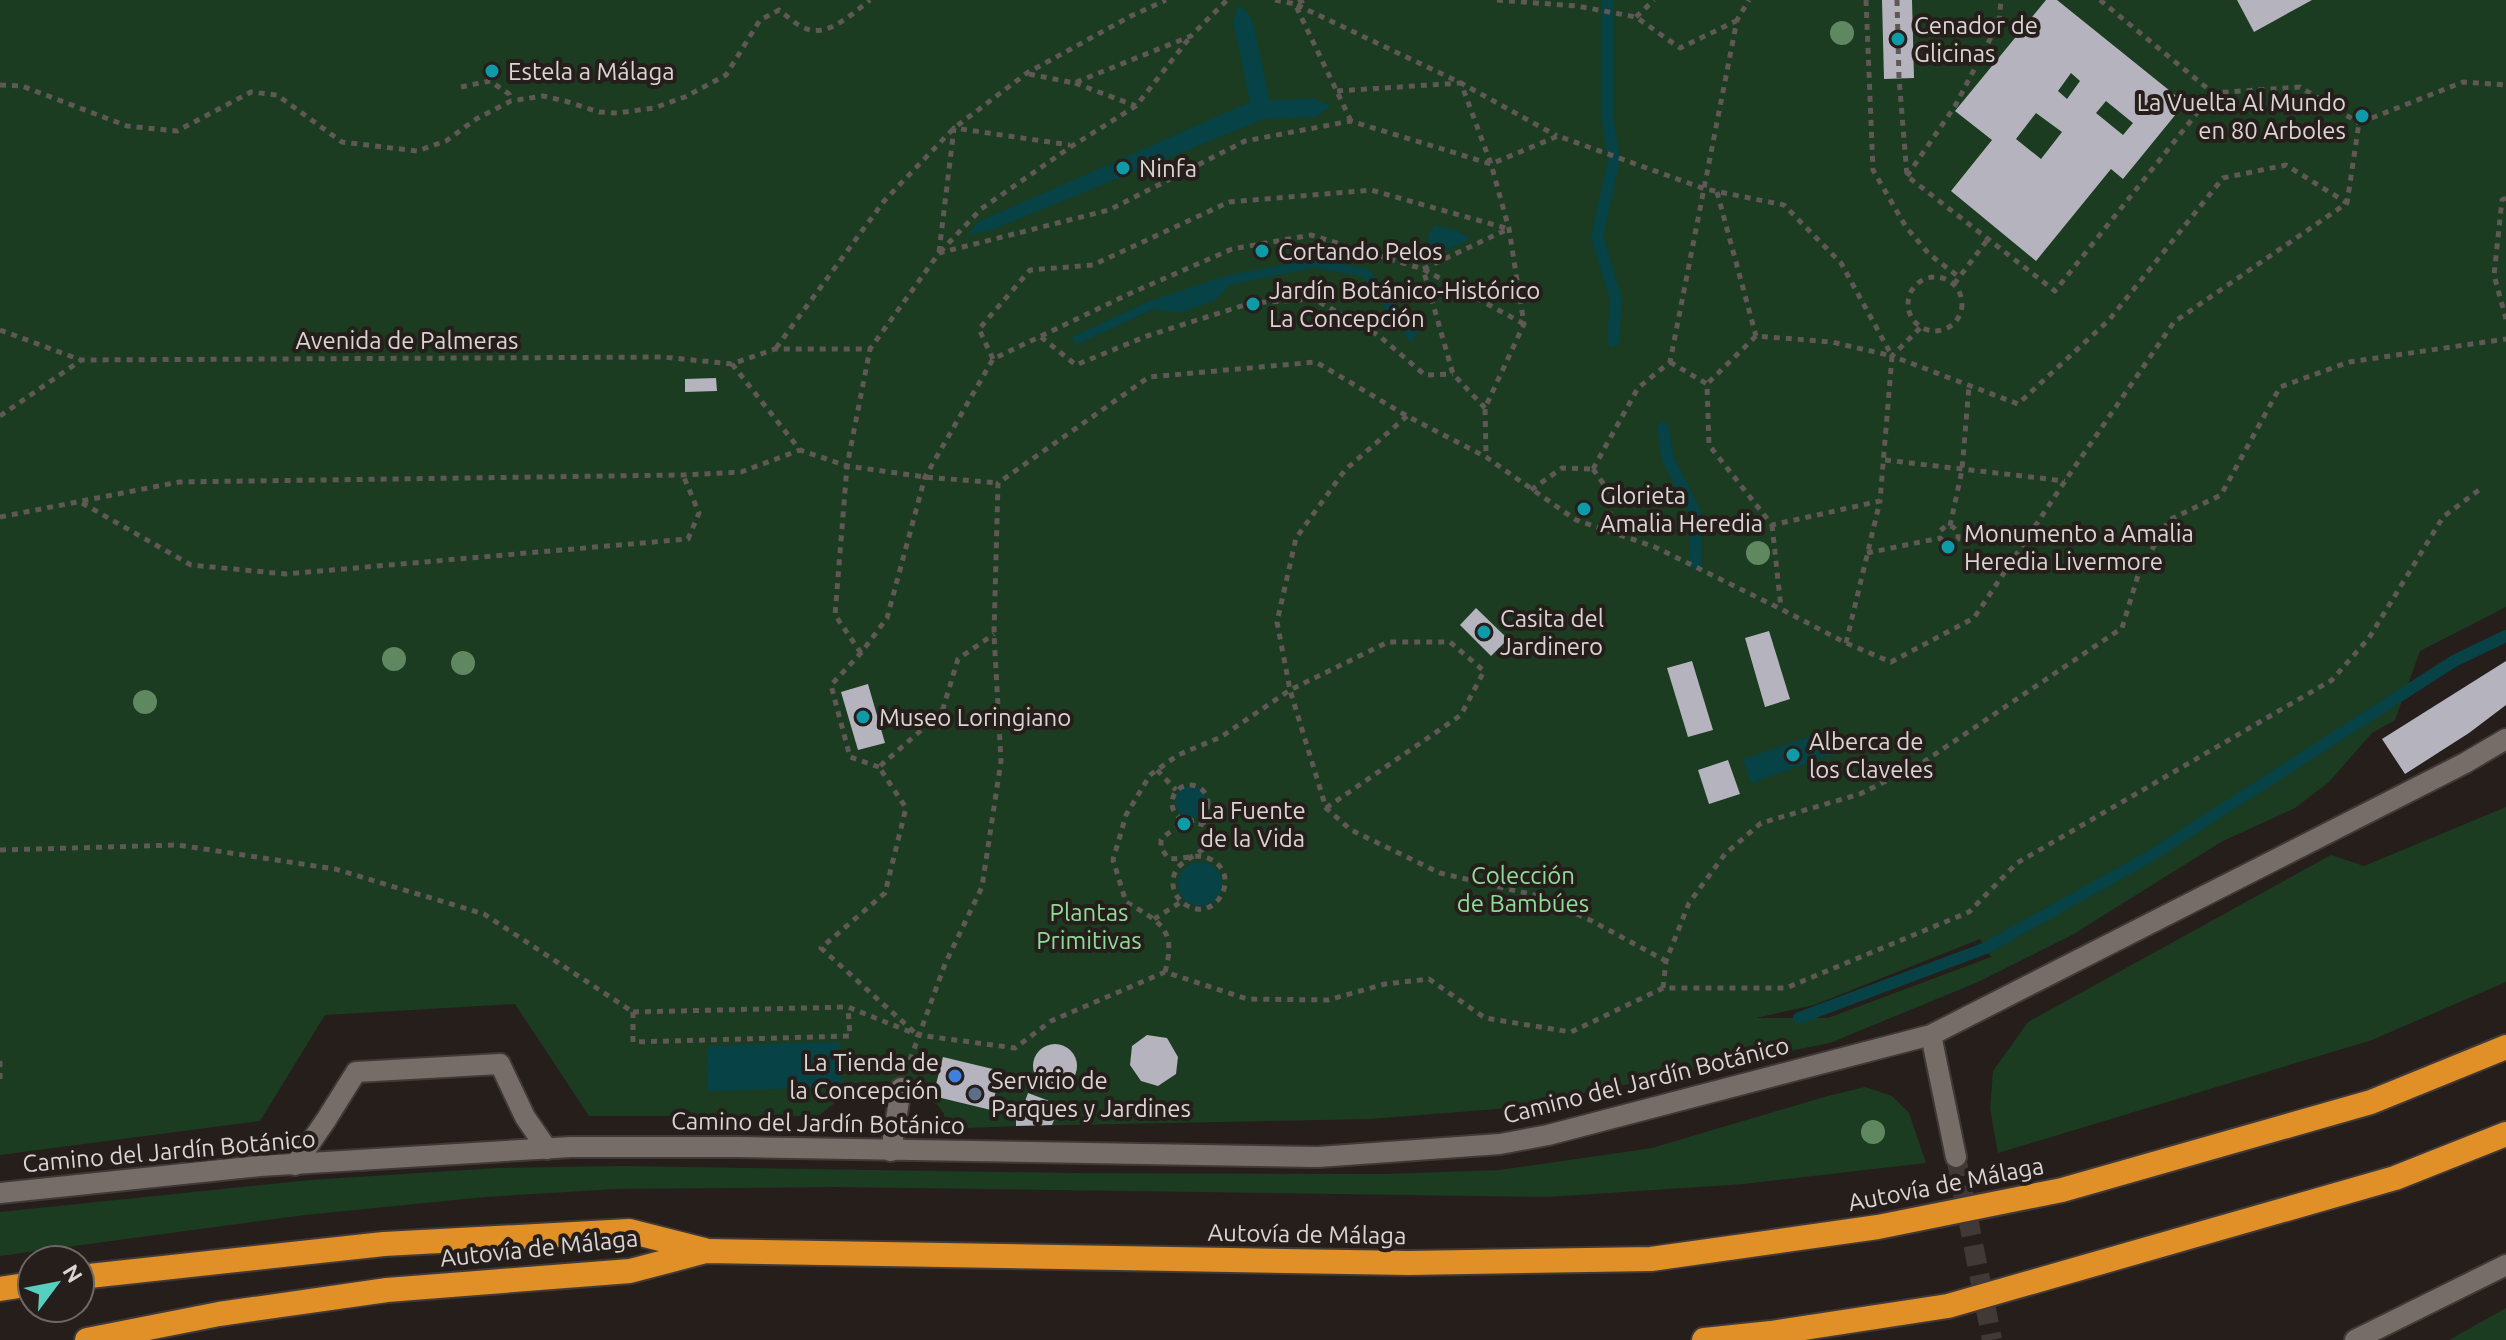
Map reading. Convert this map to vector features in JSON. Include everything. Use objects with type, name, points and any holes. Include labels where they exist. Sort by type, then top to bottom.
[{"type":"highway","name":"Autovía de Málaga","points":[[87,1340],[219,1314],[387,1290],[630,1271],[706,1251],[1409,1263],[1651,1259],[1878,1227],[2062,1190],[2371,1102],[2506,1047]]},
{"type":"highway","points":[[1704,1340],[1948,1306],[2395,1178],[2506,1134]]},
{"type":"highway","points":[[96,1275],[384,1244],[629,1231],[706,1251]]},
{"type":"street","name":"Camino del Jardín Botánico","points":[[0,1193],[295,1165],[547,1149],[739,1147],[1318,1157],[1500,1144],[1548,1135],[1931,1035],[2465,763],[2506,739]]},
{"type":"street","points":[[1931,1035],[1956,1157]]},
{"type":"street","points":[[295,1165],[356,1072],[500,1064],[525,1117],[547,1149]]},
{"type":"street","points":[[891,1151],[901,1088]]},
{"type":"street","points":[[2355,1340],[2506,1265]]},
{"type":"path","points":[[0,85],[22,86],[127,126],[177,131],[251,92],[277,95],[342,142],[417,151],[446,141],[476,119],[511,101],[543,96],[599,112],[617,113],[654,108],[685,97],[726,75],[760,20],[779,10],[807,30],[823,29],[837,24],[870,0]]},
{"type":"path","points":[[775,349],[884,201],[954,128],[1027,73],[1166,0]]},
{"type":"path","points":[[861,653],[835,615],[847,466],[870,349],[939,253],[981,209],[1136,106],[1191,36],[1227,0]]},
{"type":"path","points":[[1275,0],[1295,4],[1461,83],[1558,136],[1705,189],[1784,205],[1841,263],[1892,356],[1880,501],[1846,643]]},
{"type":"path","points":[[1295,4],[1304,0]]},
{"type":"path","points":[[1497,0],[1577,6],[1636,17],[1680,48],[1737,20]]},
{"type":"path","points":[[1636,17],[1654,0]]},
{"type":"path","points":[[1593,469],[1638,388],[1670,362],[1737,20],[1749,0]]},
{"type":"path","points":[[1866,0],[1873,170],[1906,227],[1929,254],[1959,277]]},
{"type":"path","points":[[1897,0],[1899,78],[1907,176],[2055,291],[2213,93]]},
{"type":"path","points":[[1907,176],[1955,106],[1999,22],[2001,0]]},
{"type":"path","points":[[2100,0],[2213,93],[2300,87],[2359,123]]},
{"type":"path","points":[[1295,4],[1351,121]]},
{"type":"path","points":[[1074,83],[1191,36]]},
{"type":"path","points":[[1027,73],[1074,83],[1136,106]]},
{"type":"path","points":[[461,87],[490,81],[509,94],[511,101]]},
{"type":"path","points":[[2359,123],[2463,82],[2506,85]]},
{"type":"path","points":[[1337,91],[1461,83]]},
{"type":"path","points":[[1461,83],[1491,164],[1509,229],[1524,324],[1485,408],[1486,457]]},
{"type":"path","points":[[939,253],[1109,210],[1245,141],[1351,121],[1491,164],[1558,136]]},
{"type":"path","points":[[870,349],[775,349],[732,364],[800,450],[847,466],[998,483],[1149,377],[1316,362],[1407,416],[1486,457],[1576,520],[1655,547],[1846,643],[1891,662],[1974,618],[2174,322],[2347,203],[2359,123]]},
{"type":"path","points":[[954,128],[1072,146]]},
{"type":"path","points":[[939,253],[954,128]]},
{"type":"path","points":[[1781,609],[1772,525],[1709,445],[1707,384],[1756,336],[1832,342],[1892,356],[2018,404],[2109,320],[2223,178],[2286,165],[2347,203]]},
{"type":"path","points":[[993,359],[979,329],[1030,270],[1093,265],[1229,202],[1371,190],[1509,229]]},
{"type":"path","points":[[1717,192],[1756,336]]},
{"type":"path","points":[[2506,198],[2502,200],[2494,275],[2506,319]]},
{"type":"path","points":[[1423,269],[1509,229]]},
{"type":"path","points":[[918,1035],[821,948],[885,893],[906,808],[879,767],[850,757],[831,685],[861,653],[887,618],[925,477],[993,359],[1232,249],[1311,235],[1423,269],[1524,324]]},
{"type":"path","points":[[1954,284],[1988,239]]},
{"type":"path","points":[[1423,269],[1453,374],[1485,408]]},
{"type":"path","points":[[1933,276],[1954,284],[1961,294],[1962,305],[1957,321],[1943,331],[1931,332],[1920,328],[1907,309],[1913,287],[1933,276]]},
{"type":"path","points":[[1041,337],[1076,365],[1147,336],[1251,303],[1314,299],[1378,335],[1425,375],[1453,374]]},
{"type":"path","points":[[1892,356],[1920,328]]},
{"type":"path","points":[[0,330],[81,360]]},
{"type":"path","points":[[1663,988],[1666,961],[1689,903],[1725,854],[1761,823],[1860,794],[1922,763],[2122,628],[2139,572],[2169,520],[2221,495],[2280,387],[2349,362],[2506,339]]},
{"type":"path","name":"Avenida de Palmeras","points":[[81,360],[663,357],[732,364]]},
{"type":"path","points":[[0,416],[81,360]]},
{"type":"path","points":[[1670,362],[1707,384]]},
{"type":"path","points":[[1950,526],[1962,470],[1969,386]]},
{"type":"path","points":[[1407,416],[1345,470],[1296,538],[1277,622],[1290,690],[1326,808],[1351,830],[1440,873],[1534,895],[1592,921],[1666,961]]},
{"type":"path","points":[[0,517],[179,482],[683,475],[741,472],[800,450]]},
{"type":"path","points":[[1885,460],[2065,481]]},
{"type":"path","points":[[1531,490],[1562,468],[1593,469]]},
{"type":"path","points":[[1593,469],[1610,493],[1610,530]]},
{"type":"path","points":[[80,502],[191,565],[286,574],[688,539],[699,513],[683,475]]},
{"type":"path","points":[[918,1035],[945,964],[982,887],[1001,761],[994,634],[998,483]]},
{"type":"path","points":[[0,850],[178,845],[335,869],[484,914],[633,1012],[848,1007],[918,1035],[1015,1048],[1051,1021],[1165,972],[1247,999],[1328,1000],[1385,984],[1429,979],[1485,1018],[1571,1032],[1663,988],[1786,988],[1969,912],[2017,863],[2332,680],[2369,638],[2443,517],[2479,490]]},
{"type":"path","points":[[1772,525],[1880,501]]},
{"type":"path","points":[[1947,525],[1958,532],[1958,539],[1952,544],[1945,544],[1940,538],[1940,531],[1947,525]]},
{"type":"path","points":[[1867,553],[1940,538]]},
{"type":"path","points":[[879,767],[942,712],[958,659],[994,634]]},
{"type":"path","points":[[1165,972],[1171,952],[1165,931],[1154,919],[1126,902],[1113,860],[1126,815],[1150,775],[1178,755],[1221,737],[1290,690],[1388,642],[1450,642],[1484,671],[1461,715],[1326,808]]},
{"type":"path","points":[[1157,770],[1176,790]]},
{"type":"path","points":[[1189,823],[1179,818],[1171,800],[1182,785],[1192,784],[1201,787],[1209,805],[1205,813],[1189,823],[1165,836],[1161,848],[1168,858],[1177,860],[1193,856],[1206,857],[1218,863],[1225,876],[1225,889],[1219,902],[1207,908],[1193,909],[1181,902],[1173,890],[1173,876],[1180,864],[1193,856],[1211,844],[1210,833],[1204,825],[1189,823]]},
{"type":"path","points":[[1154,919],[1181,902]]},
{"type":"path","points":[[633,1012],[633,1042],[850,1036],[848,1007]]},
{"type":"path","points":[[0,1061],[0,1080]]},
{"type":"green space","name":"Jardín Botánico-Histórico La Concepción","points":[[0,0],[2506,0],[2506,607],[2420,651],[2395,720],[2372,733],[2329,782],[2295,808],[2221,842],[2072,935],[1978,982],[1830,1043],[1510,1108],[1370,1119],[945,1129],[944,1114],[938,1105],[887,1081],[848,1084],[836,1102],[818,1116],[589,1116],[515,1004],[325,1015],[260,1121],[0,1155]],"holes":[[[1980,939],[1991,957],[1828,1018],[1756,1018],[1814,1005]]]},
{"type":"green space","points":[[2506,807],[2506,982],[2372,1040],[1998,1153],[1990,1109],[1993,1071],[2028,1022],[2331,855],[2364,866]]},
{"type":"green space","points":[[1865,1087],[1892,1096],[1909,1113],[1926,1163],[1744,1184],[1548,1197],[836,1187],[617,1189],[485,1197],[305,1215],[89,1244],[16,1244],[16,1254],[0,1256],[0,1212],[310,1180],[497,1168],[624,1166],[1074,1173],[1384,1174],[1499,1170],[1652,1148]]},
{"type":"green space","points":[[2506,1308],[2506,1340],[2449,1340]]},
{"type":"water","points":[[1239,4],[1252,19],[1270,101],[1314,98],[1331,106],[1316,117],[1264,119],[994,229],[967,236],[978,222],[1250,102],[1233,22]]},
{"type":"water","points":[[1435,225],[1471,239],[1422,261],[1397,253],[1403,245],[1418,251],[1429,246],[1428,236]]},
{"type":"water","points":[[1314,259],[1369,269],[1418,333],[1411,343],[1362,276],[1313,268],[1230,285],[1214,301],[1179,313],[1154,309],[1076,345],[1072,337],[1147,302],[1225,276]]},
{"type":"water","name":"Alberca de los Claveles","points":[[1836,728],[1843,751],[1751,783],[1743,759]]},
{"type":"water","points":[[1191,786],[1202,791],[1207,802],[1202,813],[1191,818],[1180,813],[1175,802],[1180,791]]},
{"type":"water","points":[[1200,862],[1216,868],[1222,884],[1216,900],[1200,906],[1184,900],[1178,884],[1184,868]]},
{"type":"water","points":[[840,1042],[841,1087],[708,1091],[707,1046]]},
{"type":"building","name":"Cenador de Glicinas","points":[[1882,0],[1912,0],[1914,78],[1884,79]]},
{"type":"building","points":[[2046,0],[2057,0],[2185,103],[2123,179],[2111,169],[2036,261],[1951,191],[1992,140],[1955,111]],"holes":[[[2071,73],[2080,81],[2067,99],[2058,91]],[[2106,101],[2133,123],[2123,135],[2096,113]],[[2036,113],[2062,132],[2041,159],[2016,139]]]},
{"type":"building","points":[[2237,0],[2312,0],[2254,32]]},
{"type":"building","points":[[716,378],[717,391],[685,392],[685,379]]},
{"type":"building","name":"Casita del Jardinero","points":[[1476,608],[1508,639],[1491,656],[1460,625]]},
{"type":"building","points":[[1769,631],[1790,699],[1765,707],[1745,638]]},
{"type":"building","points":[[1692,661],[1713,730],[1688,737],[1667,668]]},
{"type":"building","points":[[2506,661],[2506,705],[2405,774],[2382,739]]},
{"type":"building","name":"Museo Loringiano","points":[[868,684],[885,743],[858,750],[841,692]]},
{"type":"building","points":[[1728,760],[1740,794],[1709,804],[1698,770]]},
{"type":"building","points":[[1147,1035],[1167,1038],[1178,1057],[1176,1074],[1158,1086],[1141,1081],[1130,1065],[1132,1046]]},
{"type":"building","points":[[1055,1044],[1070,1051],[1077,1066],[1070,1081],[1055,1088],[1040,1081],[1033,1066],[1040,1051]]},
{"type":"building","points":[[943,1057],[1001,1071],[991,1110],[933,1096]]},
{"type":"building","points":[[1028,1093],[1060,1105],[1052,1125],[1016,1126],[1016,1103],[1024,1104]]},
{"type":"waterway","points":[[1608,0],[1607,115],[1614,160],[1597,237],[1616,299],[1613,341]]},
{"type":"waterway","points":[[1663,428],[1668,459],[1695,512],[1696,563]]},
{"type":"waterway","points":[[1799,1018],[1986,948],[2149,857],[2454,661],[2506,636]]},
{"type":"tunnel","points":[[1956,1157],[1992,1340]]},
{"type":"place","name":"Cenador de Glicinas","points":[[1898,39]]},
{"type":"place","name":"Estela a Málaga","points":[[492,71]]},
{"type":"place","name":"La Vuelta Al Mundo en 80 Arboles","points":[[2362,116]]},
{"type":"place","name":"Ninfa","points":[[1123,168]]},
{"type":"place","name":"Cortando Pelos","points":[[1262,251]]},
{"type":"place","name":"Jardín Botánico-Histórico La Concepción","points":[[1253,304]]},
{"type":"place","name":"Glorieta Amalia Heredia","points":[[1584,509]]},
{"type":"place","name":"Monumento a Amalia Heredia Livermore","points":[[1948,547]]},
{"type":"place","name":"Casita del Jardinero","points":[[1484,632]]},
{"type":"place","name":"Museo Loringiano","points":[[863,717]]},
{"type":"place","name":"Alberca de los Claveles","points":[[1793,755]]},
{"type":"place","name":"La Fuente de la Vida","points":[[1184,824]]},
{"type":"place","name":"La Tienda de la Concepción","points":[[955,1076]]},
{"type":"place","name":"Servicio de Parques y Jardines","points":[[975,1094]]},
{"type":"park label","name":"Colección de Bambúes","points":[[1523,889]]},
{"type":"park label","name":"Plantas Primitivas","points":[[1089,926]]}]
